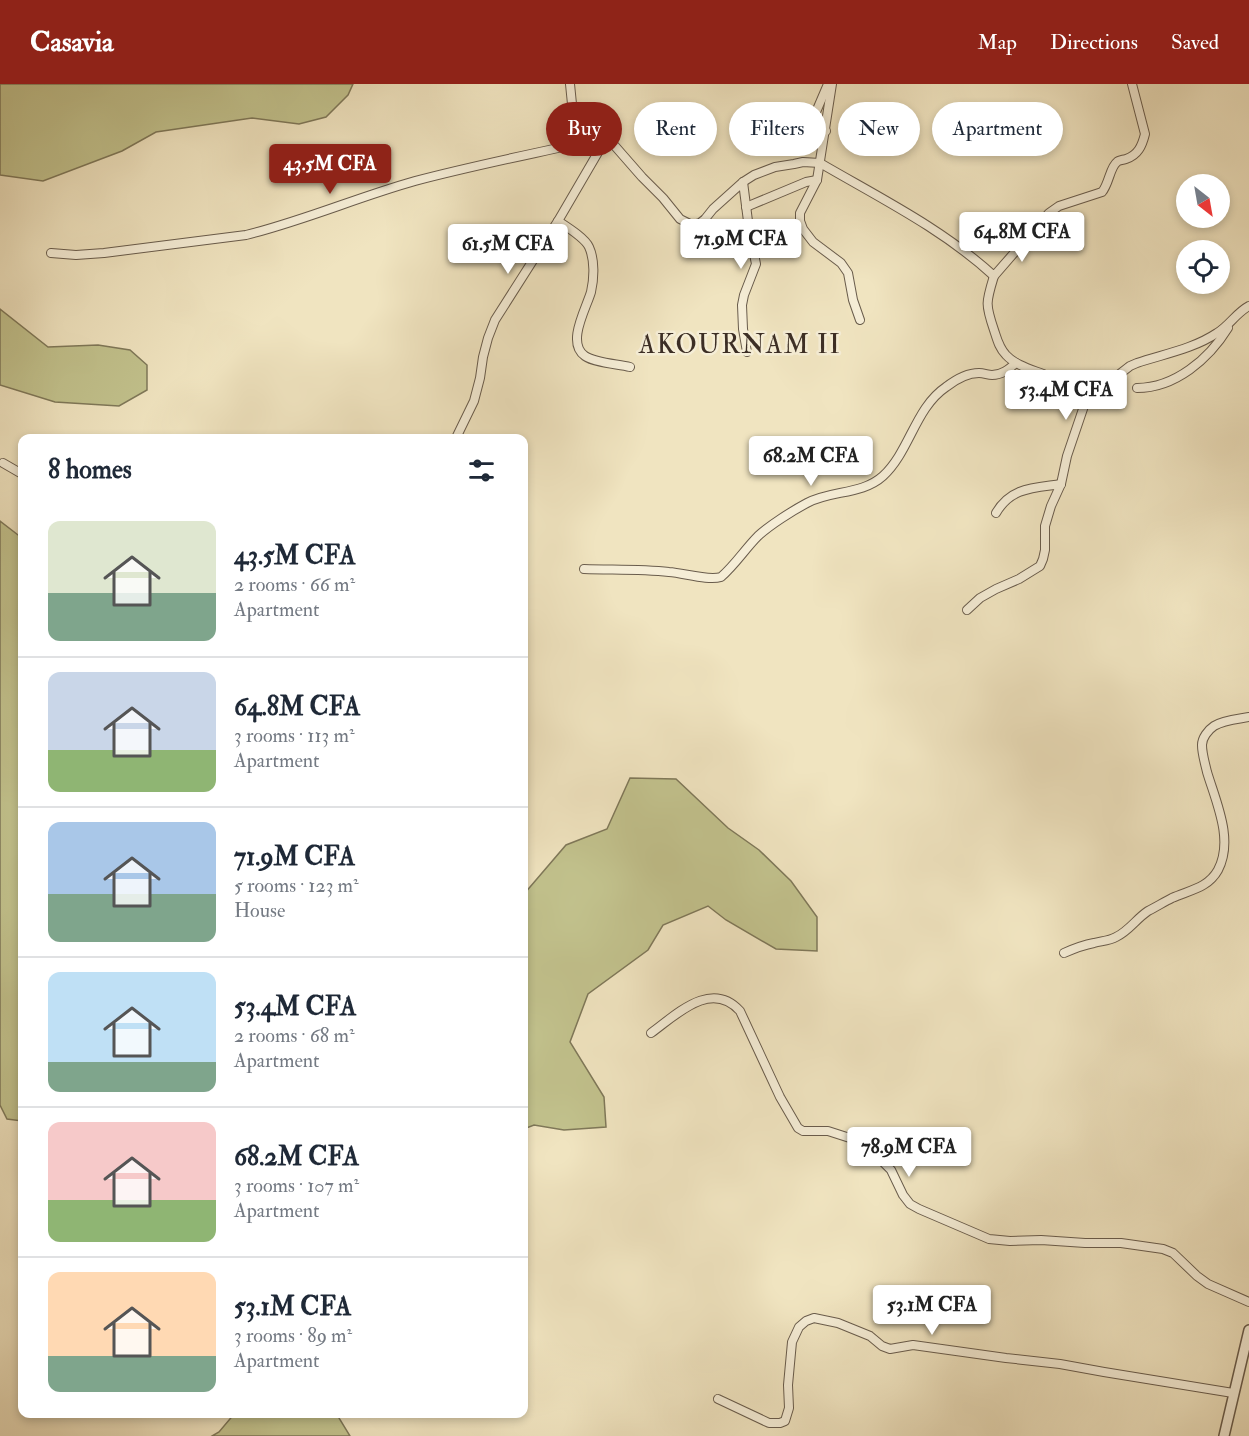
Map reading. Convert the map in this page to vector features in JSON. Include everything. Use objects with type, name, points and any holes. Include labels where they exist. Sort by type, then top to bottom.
[{"type":"street","points":[[570,84],[572,102]]},
{"type":"street","points":[[821,102],[830,84]]},
{"type":"street","points":[[826,131],[830,84]]},
{"type":"street","points":[[1090,397],[1009,358],[1001,349],[989,317],[988,295],[994,276],[1049,213],[1059,206],[1102,192],[1114,165],[1137,153],[1145,134],[1132,84]]},
{"type":"street","points":[[51,253],[76,255],[104,253],[246,235],[415,181],[546,151]]},
{"type":"street","points":[[622,154],[680,219],[692,225],[705,219],[743,182],[754,175],[775,167],[803,162],[820,163],[940,234],[994,276]]},
{"type":"street","points":[[458,434],[474,400],[495,320],[596,156]]},
{"type":"street","points":[[821,156],[817,180],[800,213],[800,221],[813,242],[841,263],[848,273],[860,320]]},
{"type":"street","points":[[746,207],[806,182],[817,180]]},
{"type":"street","points":[[743,182],[756,264],[742,305],[742,329],[747,352]]},
{"type":"street","points":[[558,221],[589,245],[592,257],[591,292],[577,339],[582,355],[590,359],[630,367]]},
{"type":"street","points":[[967,610],[980,598],[1040,566],[1046,550],[1045,526],[1061,484],[1067,456],[1085,403],[1090,397],[1130,366],[1188,348],[1218,333],[1249,306]]},
{"type":"street","points":[[1137,388],[1154,387],[1167,383],[1185,372],[1210,351],[1234,319]]},
{"type":"street","points":[[584,569],[668,571],[714,579],[721,577],[758,536],[807,502],[868,486],[881,478],[895,463],[922,413],[947,385],[971,374],[996,375],[1007,371],[1016,363]]},
{"type":"street","points":[[3,463],[18,472]]},
{"type":"street","points":[[996,513],[1005,500],[1025,489],[1061,484]]},
{"type":"street","points":[[1064,953],[1118,936],[1146,913],[1172,898],[1200,888],[1217,872],[1223,857],[1224,838],[1202,743],[1206,734],[1218,724],[1249,717]]},
{"type":"street","points":[[651,1033],[689,1006],[702,1000],[714,998],[728,1001],[740,1011],[780,1097],[798,1128],[803,1131],[828,1131],[856,1140],[868,1148],[891,1170],[910,1204],[989,1239],[1085,1244],[1121,1243],[1163,1249],[1173,1253],[1208,1284],[1249,1302]]},
{"type":"street","points":[[718,1399],[769,1423],[785,1421],[789,1408],[788,1385],[792,1342],[799,1327],[814,1318],[838,1323],[870,1336],[882,1346],[890,1348],[912,1345],[1060,1364],[1233,1393]]},
{"type":"street","points":[[1224,1436],[1249,1330]]},
{"type":"green space","points":[[0,84],[353,84],[348,95],[326,117],[299,124],[252,118],[156,132],[122,151],[43,181],[0,175]]},
{"type":"green space","points":[[0,309],[48,347],[98,345],[130,350],[147,365],[147,390],[119,406],[55,402],[0,385]]},
{"type":"green space","points":[[0,521],[18,535],[18,1120],[7,1119],[0,1105]]},
{"type":"green space","points":[[630,778],[676,779],[728,828],[759,850],[791,881],[817,917],[817,951],[776,949],[726,920],[708,906],[663,925],[648,950],[588,994],[570,1042],[604,1097],[606,1127],[564,1130],[534,1125],[528,1127],[528,889],[566,845],[607,829]]},
{"type":"green space","points":[[231,1418],[339,1418],[350,1436],[212,1436],[219,1432]]},
{"type":"district","name":"AKOURNAM II","points":[[740,344]]}]
